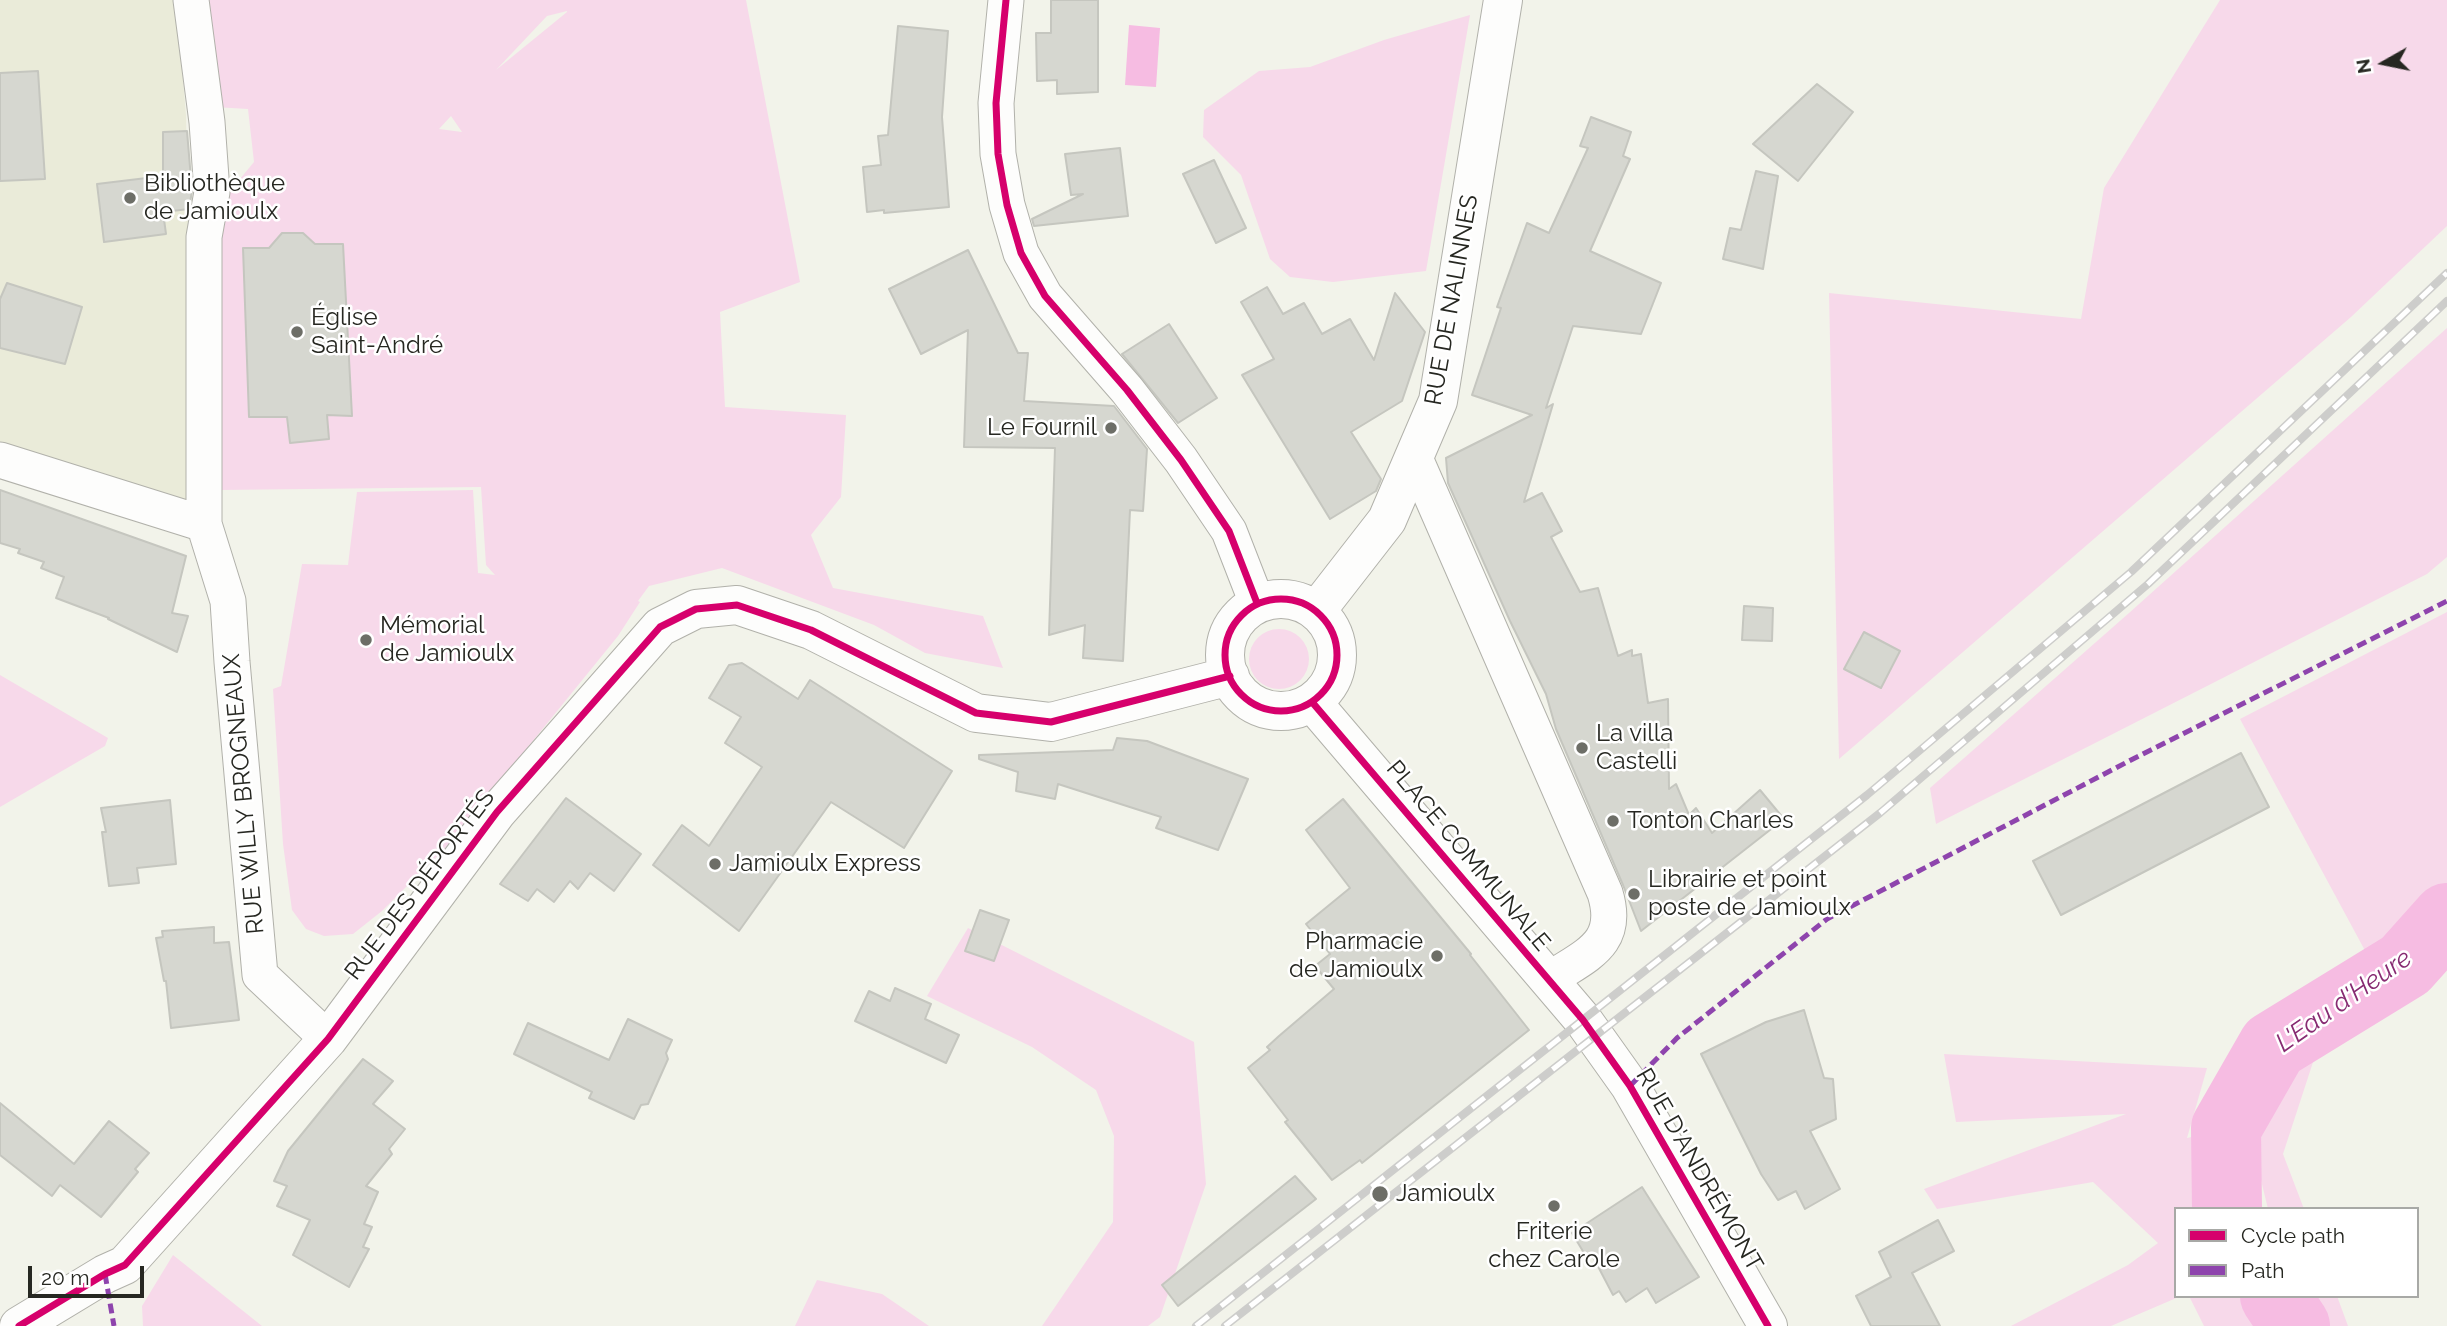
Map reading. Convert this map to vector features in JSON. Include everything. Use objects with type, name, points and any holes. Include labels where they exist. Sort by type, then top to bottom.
[{"type":"street","name":"RUE WILLY BROGNEAUX","points":[[191,0],[207,122],[212,192],[204,237],[204,524],[228,601],[260,975],[328,1039]]},
{"type":"street","points":[[1006,0],[996,103],[998,154],[1007,205],[1021,253],[1045,296],[1127,390],[1181,460],[1229,531],[1257,603]]},
{"type":"street","name":"RUE DE NALINNES","points":[[1317,610],[1387,520],[1438,401],[1503,0]]},
{"type":"street","name":"PLACE COMMUNALE","points":[[1414,456],[1611,912],[1608,930],[1601,944],[1549,980]]},
{"type":"street","points":[[0,460],[204,524]]},
{"type":"street","points":[[1290,598],[1317,610],[1333,630],[1338,660],[1329,686],[1312,702],[1284,712],[1253,704],[1235,687],[1224,663],[1231,629],[1257,603],[1290,598]]},
{"type":"street","name":"RUE DES DÉPORTÉS","points":[[19,1326],[105,1274],[125,1265],[328,1039],[497,812],[660,627],[696,609],[737,606],[811,630],[976,713],[1051,722],[1230,676]]},
{"type":"street","name":"PLACE COMMUNALE","points":[[1312,702],[1549,980],[1593,1036]]},
{"type":"street","name":"RUE D'ANDRÉMONT","points":[[1593,1036],[1630,1086],[1768,1326]]},
{"type":"shaded area","points":[[0,0],[176,0],[186,115],[189,269],[187,502],[0,448]]},
{"type":"shaded area","points":[[204,0],[746,0],[800,282],[720,312],[725,407],[846,415],[841,497],[811,535],[833,588],[983,616],[1003,668],[925,653],[874,625],[722,568],[649,586],[618,636],[450,843],[382,911],[353,934],[324,936],[306,929],[292,910],[283,844],[273,689],[281,686],[302,564],[348,565],[357,492],[473,490],[478,573],[495,575],[486,565],[481,487],[220,490],[213,231],[230,191],[254,162],[248,109],[214,107]],"holes":[[[567,12],[496,70],[547,16]],[[451,116],[462,132],[439,129]]]},
{"type":"shaded area","points":[[2220,0],[2447,0],[2447,226],[2351,317],[1839,759],[1829,293],[2081,319],[2104,188]]},
{"type":"shaded area","points":[[1470,15],[1426,271],[1333,282],[1290,277],[1270,259],[1241,175],[1203,137],[1204,110],[1259,71],[1310,67],[1384,40]]},
{"type":"shaded area","points":[[1129,25],[1160,28],[1156,87],[1125,85]]},
{"type":"shaded area","points":[[2447,328],[2447,557],[2427,574],[1936,824],[1930,788]]},
{"type":"shaded area","points":[[2447,612],[2447,888],[2369,958],[2240,719]]},
{"type":"shaded area","points":[[1279,629],[1296,634],[1304,642],[1309,659],[1304,676],[1296,684],[1279,689],[1262,684],[1254,676],[1249,659],[1254,642],[1262,634]]},
{"type":"shaded area","points":[[0,675],[108,738],[105,746],[0,807]]},
{"type":"shaded area","points":[[968,928],[1194,1042],[1206,1184],[1160,1317],[1148,1326],[1042,1326],[1113,1222],[1114,1136],[1096,1090],[1032,1047],[927,996]]},
{"type":"shaded area","points":[[2290,1045],[2316,1053],[2283,1154],[2303,1207],[2268,1207],[2255,1155]]},
{"type":"shaded area","points":[[1944,1054],[2207,1068],[2187,1138],[2236,1127],[2245,1207],[2174,1207],[2174,1298],[2176,1298],[2111,1326],[2011,1326],[2128,1265],[2158,1243],[2093,1182],[1937,1209],[1924,1189],[2126,1114],[1956,1122]]},
{"type":"shaded area","points":[[173,1255],[262,1326],[143,1326],[142,1306]]},
{"type":"shaded area","points":[[817,1280],[882,1294],[929,1326],[795,1326]]},
{"type":"shaded area","points":[[2190,1298],[2259,1298],[2274,1326],[2204,1326]]},
{"type":"shaded area","points":[[2299,1298],[2338,1298],[2348,1326],[2308,1326]]},
{"type":"building","points":[[1051,0],[1098,0],[1098,92],[1057,94],[1057,80],[1037,81],[1036,33],[1051,33]]},
{"type":"building","points":[[898,26],[948,31],[942,117],[949,207],[867,212],[863,167],[881,165],[878,136],[888,135]]},
{"type":"building","points":[[38,71],[45,179],[0,181],[0,73]]},
{"type":"building","points":[[1817,84],[1853,112],[1798,181],[1753,144]]},
{"type":"building","points":[[1591,117],[1631,132],[1623,156],[1630,159],[1590,251],[1661,283],[1641,334],[1573,326],[1546,408],[1553,404],[1524,502],[1542,493],[1562,531],[1551,537],[1580,592],[1598,588],[1618,656],[1632,650],[1632,656],[1641,654],[1648,703],[1668,699],[1669,789],[1676,784],[1689,815],[1696,808],[1712,833],[1760,790],[1784,819],[1641,931],[1556,729],[1546,694],[1448,483],[1446,458],[1532,415],[1472,395],[1501,308],[1497,307],[1527,223],[1549,233],[1588,148],[1580,146]]},
{"type":"building","name":"Bibliothèque de Jamioulx","points":[[187,131],[192,191],[189,209],[163,212],[166,234],[104,242],[97,184],[163,176],[163,132]]},
{"type":"building","points":[[1120,148],[1128,216],[1034,226],[1032,219],[1083,194],[1071,195],[1065,154]]},
{"type":"building","points":[[1214,160],[1246,228],[1216,243],[1183,174]]},
{"type":"building","points":[[1756,171],[1778,176],[1763,269],[1723,259],[1730,228],[1741,230]]},
{"type":"building","name":"Église Saint-André","points":[[282,233],[303,233],[315,244],[343,244],[352,416],[327,415],[329,439],[290,443],[287,417],[249,417],[243,248],[269,248]]},
{"type":"building","points":[[968,250],[1018,353],[1028,353],[1024,401],[1114,406],[1147,449],[1143,511],[1130,510],[1123,661],[1083,658],[1085,625],[1049,635],[1055,448],[964,447],[968,330],[921,354],[889,289]]},
{"type":"building","points":[[7,283],[82,307],[65,364],[0,348],[0,299]]},
{"type":"building","points":[[1267,287],[1283,314],[1304,303],[1322,334],[1350,319],[1374,360],[1395,293],[1425,332],[1402,401],[1351,432],[1381,479],[1376,491],[1330,519],[1242,375],[1274,359],[1241,302]]},
{"type":"building","points":[[1169,324],[1217,398],[1178,423],[1122,354]]},
{"type":"building","points":[[0,490],[186,556],[172,613],[188,616],[177,652],[109,618],[56,598],[64,577],[41,568],[44,562],[18,553],[20,549],[0,543]]},
{"type":"building","points":[[1744,606],[1773,608],[1772,641],[1742,640]]},
{"type":"building","points":[[1864,632],[1900,651],[1881,688],[1844,669]]},
{"type":"building","points":[[742,663],[798,699],[810,680],[952,771],[904,848],[831,802],[739,931],[653,865],[682,825],[709,846],[762,767],[725,743],[741,717],[709,698],[729,665]]},
{"type":"building","points":[[1117,738],[1147,741],[1248,779],[1218,850],[1156,828],[1161,817],[1058,784],[1055,799],[1016,791],[1018,772],[979,759],[979,755],[1113,750]]},
{"type":"building","points":[[2241,753],[2269,807],[2061,915],[2033,861]]},
{"type":"building","points":[[566,798],[641,854],[614,891],[590,873],[578,889],[570,881],[554,902],[537,889],[528,901],[500,884]]},
{"type":"building","points":[[1343,799],[1471,954],[1529,1030],[1362,1163],[1360,1160],[1332,1180],[1285,1122],[1288,1120],[1248,1068],[1270,1050],[1267,1047],[1334,989],[1315,966],[1330,954],[1306,924],[1350,888],[1306,830]]},
{"type":"building","points":[[170,800],[176,864],[137,868],[139,883],[109,886],[102,832],[106,832],[101,808]]},
{"type":"building","points":[[980,910],[1009,920],[994,961],[965,951]]},
{"type":"building","points":[[214,927],[214,943],[229,942],[239,1020],[171,1028],[166,981],[156,938],[163,937],[162,931]]},
{"type":"building","points":[[895,988],[931,1004],[925,1019],[959,1035],[946,1063],[855,1021],[869,991],[890,1001]]},
{"type":"building","points":[[1804,1010],[1824,1078],[1833,1079],[1836,1119],[1810,1131],[1840,1189],[1805,1209],[1796,1191],[1778,1200],[1761,1174],[1701,1054],[1766,1022]]},
{"type":"building","points":[[628,1019],[672,1040],[666,1053],[668,1059],[648,1104],[641,1105],[634,1119],[589,1098],[592,1092],[514,1054],[528,1023],[609,1060]]},
{"type":"building","points":[[363,1059],[393,1081],[373,1104],[405,1129],[389,1149],[392,1154],[366,1186],[378,1192],[364,1224],[372,1227],[363,1247],[369,1249],[349,1287],[293,1255],[310,1220],[277,1206],[287,1186],[274,1181],[288,1151]]},
{"type":"building","points":[[0,1103],[74,1164],[109,1121],[149,1153],[135,1169],[138,1172],[101,1217],[60,1185],[52,1196],[0,1155]]},
{"type":"building","points":[[1295,1176],[1316,1199],[1178,1306],[1162,1285]]},
{"type":"building","points":[[1642,1187],[1699,1277],[1656,1303],[1647,1288],[1626,1302],[1619,1291],[1613,1295],[1592,1255],[1587,1258],[1572,1233]]},
{"type":"building","points":[[1938,1220],[1954,1251],[1912,1273],[1940,1326],[1871,1326],[1856,1296],[1891,1277],[1879,1252]]},
{"type":"waterway","name":"L'Eau d'Heure","points":[[2227,1207],[2226,1128],[2273,1046],[2405,965],[2447,918]]},
{"type":"waterway","name":"L'Eau d'Heure","points":[[2276,1298],[2295,1326]]},
{"type":"railway","points":[[1196,1326],[1867,795],[2131,572],[2447,273]]},
{"type":"railway","points":[[1225,1326],[1880,813],[2148,584],[2447,301]]},
{"type":"marked path","points":[[1630,1086],[1677,1038],[1827,919],[2131,760],[2447,601]]},
{"type":"marked path","points":[[105,1274],[114,1326]]},
{"type":"cycle path","points":[[1006,0],[996,103],[998,154],[1007,205],[1021,253],[1045,296],[1127,390],[1181,460],[1229,531],[1257,603]]},
{"type":"cycle path","points":[[1281,599],[1302,604],[1320,616],[1332,634],[1337,655],[1332,676],[1320,694],[1302,706],[1281,711],[1260,706],[1242,694],[1230,676],[1225,655],[1230,634],[1242,616],[1260,604],[1281,599]]},
{"type":"cycle path","points":[[19,1326],[105,1274],[125,1265],[328,1039],[497,812],[660,627],[696,609],[737,605],[811,630],[976,713],[1051,722],[1230,676]]},
{"type":"cycle path","points":[[1312,702],[1583,1020],[1630,1086],[1768,1326]]},
{"type":"place","name":"Bibliothèque de Jamioulx","points":[[130,198]]},
{"type":"place","name":"Église Saint-André","points":[[297,332]]},
{"type":"place","name":"Le Fournil","points":[[1111,428]]},
{"type":"place","name":"Mémorial de Jamioulx","points":[[366,640]]},
{"type":"place","name":"La villa Castelli","points":[[1582,748]]},
{"type":"place","name":"Tonton Charles","points":[[1613,821]]},
{"type":"place","name":"Jamioulx Express","points":[[715,864]]},
{"type":"place","name":"Librairie et point poste de Jamioulx","points":[[1634,894]]},
{"type":"place","name":"Pharmacie de Jamioulx","points":[[1437,956]]},
{"type":"place","name":"Jamioulx","points":[[1380,1194]]},
{"type":"place","name":"Friterie chez Carole","points":[[1554,1206]]}]
